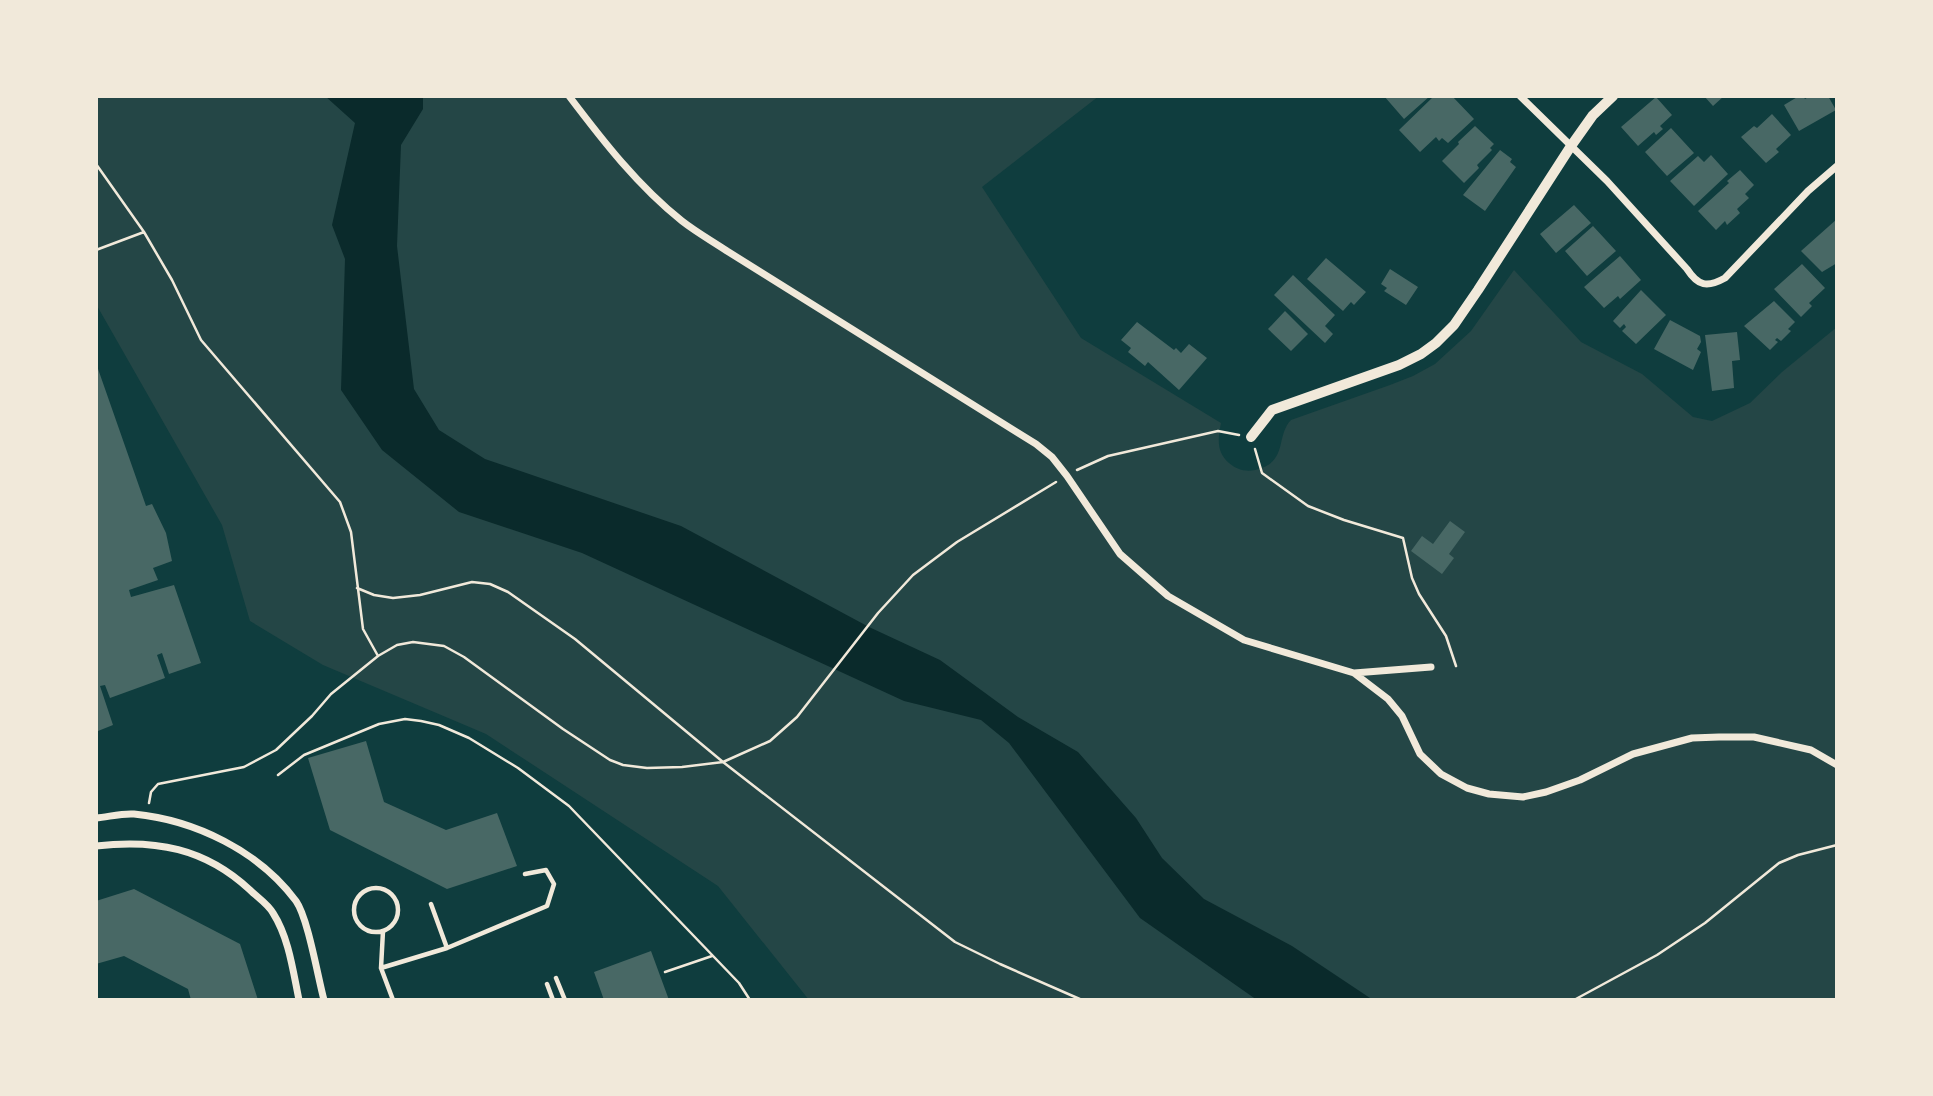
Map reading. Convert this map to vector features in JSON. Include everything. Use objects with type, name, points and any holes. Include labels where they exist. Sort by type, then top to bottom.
[{"type":"street","points":[[569,96],[611,151],[647,189],[682,220],[727,251],[1036,444],[1052,457],[1120,554],[1168,596],[1244,640],[1354,673],[1388,699],[1402,716],[1420,754],[1441,774],[1467,788],[1489,794],[1523,797],[1546,792],[1580,780],[1633,754],[1692,738],[1754,737],[1811,750],[1837,765]]},
{"type":"street","points":[[1520,96],[1607,181],[1693,280],[1703,285],[1715,284],[1725,278],[1808,191],[1837,166]]},
{"type":"street","points":[[1251,437],[1272,410],[1399,365],[1436,343],[1454,325],[1478,290],[1570,146],[1593,115],[1614,96]]},
{"type":"street","points":[[1354,673],[1431,667]]},
{"type":"street","points":[[96,818],[132,814],[183,824],[223,840],[264,868],[297,903],[324,1000]]},
{"type":"street","points":[[96,846],[130,842],[181,849],[205,859],[241,882],[272,912],[290,954],[299,1000]]},
{"type":"lane","points":[[381,968],[447,948],[547,906],[554,884],[546,870],[525,874]]},
{"type":"lane","points":[[370,889],[385,890],[397,902],[397,919],[383,931],[368,930],[356,919],[356,902],[370,889]]},
{"type":"lane","points":[[431,904],[447,948]]},
{"type":"lane","points":[[383,931],[381,968],[393,1000]]},
{"type":"lane","points":[[556,978],[565,1000]]},
{"type":"lane","points":[[547,984],[553,1000]]},
{"type":"path","points":[[96,164],[144,232],[172,280],[201,340],[340,502],[351,531],[363,629],[378,656]]},
{"type":"path","points":[[96,250],[144,232]]},
{"type":"path","points":[[1076,471],[1108,456],[1218,431],[1251,437],[1262,473],[1308,506],[1403,538],[1412,578],[1446,636],[1456,666]]},
{"type":"path","points":[[151,792],[158,784],[165,782],[244,767],[276,750],[331,694],[378,656],[397,645],[413,642],[444,646],[464,656],[610,760],[623,765],[647,768],[723,762],[770,741],[797,717],[878,613],[913,575],[932,559],[1057,482]]},
{"type":"path","points":[[357,588],[374,595],[393,598],[420,595],[472,582],[490,584],[508,592],[575,639],[723,762],[955,942],[1082,1000]]},
{"type":"path","points":[[278,775],[304,755],[379,723],[405,719],[459,733],[518,768],[569,806],[739,983],[750,1000]]},
{"type":"path","points":[[1574,1000],[1657,955],[1705,923],[1779,863],[1837,845]]},
{"type":"path","points":[[665,972],[712,956]]},
{"type":"shaded area","points":[[96,96],[1099,96],[982,187],[1081,338],[1221,423],[1219,439],[1222,454],[1232,465],[1245,471],[1255,470],[1273,461],[1291,420],[1390,385],[1435,364],[1471,331],[1514,270],[1581,342],[1642,374],[1693,417],[1712,421],[1750,403],[1782,372],[1837,327],[1837,1000],[809,1000],[718,886],[486,734],[323,665],[250,621],[222,525],[96,304]]},
{"type":"shaded area","points":[[325,96],[423,96],[423,109],[401,145],[397,246],[414,389],[439,430],[485,459],[681,526],[869,627],[940,660],[1018,717],[1078,752],[1136,818],[1162,858],[1204,899],[1292,946],[1373,1000],[1257,1000],[1140,918],[1009,743],[981,720],[904,701],[582,553],[459,512],[382,450],[341,390],[345,259],[332,225],[355,123]]},
{"type":"building","points":[[1384,96],[1430,96],[1404,119]]},
{"type":"building","points":[[1434,96],[1452,96],[1474,119],[1448,143],[1442,138],[1439,141],[1436,137],[1420,152],[1399,130]]},
{"type":"building","points":[[1704,96],[1724,96],[1713,106]]},
{"type":"building","points":[[1799,96],[1805,99],[1810,96],[1828,96],[1836,110],[1799,131],[1784,105]]},
{"type":"building","points":[[1656,97],[1672,115],[1660,126],[1663,129],[1656,135],[1654,132],[1638,146],[1621,127]]},
{"type":"building","points":[[1772,114],[1791,135],[1776,149],[1779,152],[1766,163],[1741,137],[1754,126],[1757,128]]},
{"type":"building","points":[[1475,126],[1494,144],[1490,148],[1492,150],[1477,165],[1479,168],[1464,183],[1442,161]]},
{"type":"building","points":[[1671,128],[1694,153],[1667,176],[1645,152]]},
{"type":"building","points":[[1500,150],[1512,159],[1510,162],[1516,167],[1485,211],[1463,195]]},
{"type":"building","points":[[1711,155],[1728,174],[1694,206],[1670,181],[1698,156],[1704,162]]},
{"type":"building","points":[[1740,170],[1754,185],[1745,194],[1749,198],[1737,209],[1740,213],[1727,225],[1725,221],[1716,230],[1698,211]]},
{"type":"building","points":[[1574,205],[1591,223],[1556,253],[1540,234]]},
{"type":"building","points":[[1837,219],[1837,263],[1822,272],[1801,251]]},
{"type":"building","points":[[1593,226],[1616,251],[1587,276],[1565,251]]},
{"type":"building","points":[[1620,256],[1641,280],[1620,299],[1618,296],[1604,308],[1584,287]]},
{"type":"building","points":[[1326,258],[1366,292],[1354,305],[1351,302],[1343,311],[1307,279]]},
{"type":"building","points":[[1802,264],[1825,288],[1809,303],[1812,306],[1801,317],[1774,289]]},
{"type":"building","points":[[1390,269],[1418,287],[1406,305],[1384,291],[1387,288],[1381,284]]},
{"type":"building","points":[[1293,275],[1335,315],[1325,326],[1333,334],[1325,343],[1274,295]]},
{"type":"building","points":[[1641,290],[1666,315],[1636,344],[1622,331],[1626,327],[1624,324],[1620,328],[1613,321]]},
{"type":"building","points":[[1774,301],[1795,322],[1788,329],[1791,331],[1781,341],[1777,338],[1775,340],[1778,342],[1770,350],[1744,326]]},
{"type":"building","points":[[1285,311],[1308,334],[1291,351],[1268,329]]},
{"type":"building","points":[[1670,320],[1700,336],[1701,342],[1697,349],[1701,352],[1693,370],[1654,349]]},
{"type":"building","points":[[1137,322],[1174,350],[1176,348],[1181,353],[1189,344],[1207,358],[1179,390],[1148,362],[1145,366],[1128,352],[1131,348],[1121,340]]},
{"type":"building","points":[[1737,332],[1740,360],[1732,361],[1734,388],[1712,391],[1705,335]]},
{"type":"building","points":[[97,366],[146,506],[152,504],[166,533],[172,561],[153,568],[158,580],[129,590],[131,597],[174,585],[201,663],[169,674],[162,653],[157,655],[165,678],[110,698],[105,685],[100,686],[113,725],[98,731]]},
{"type":"building","points":[[1450,521],[1465,532],[1449,554],[1454,558],[1442,574],[1411,551],[1422,536],[1433,544]]},
{"type":"building","points":[[366,741],[384,802],[446,830],[497,813],[517,866],[447,889],[330,830],[308,758]]},
{"type":"building","points":[[134,889],[240,944],[258,1000],[191,1000],[188,989],[124,956],[96,964],[96,901]]},
{"type":"building","points":[[651,951],[669,1000],[604,1000],[594,972]]}]
